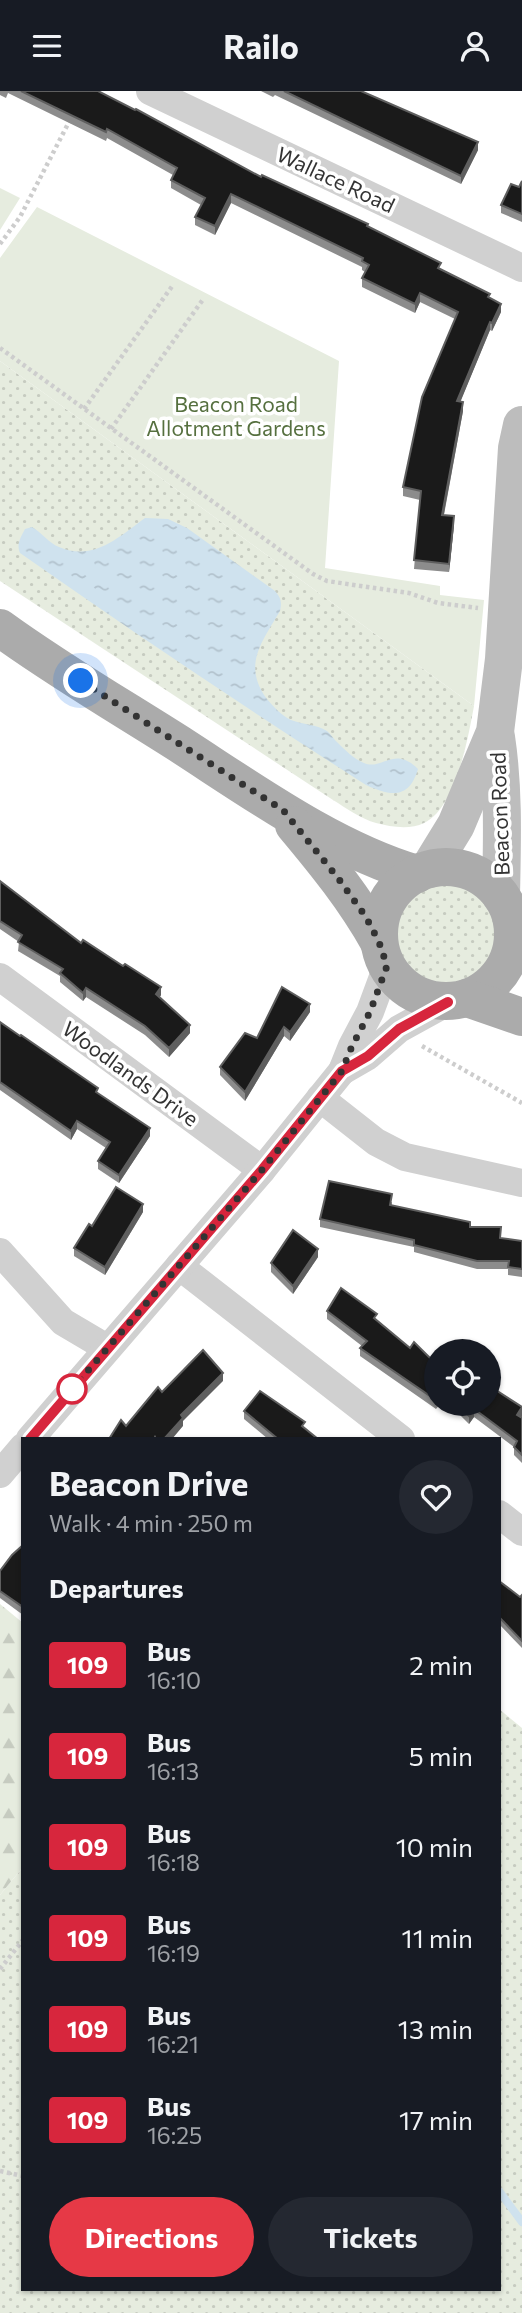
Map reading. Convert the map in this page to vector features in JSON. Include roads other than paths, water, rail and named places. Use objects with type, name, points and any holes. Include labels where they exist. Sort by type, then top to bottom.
[{"type":"main road","points":[[0,628],[283,810],[357,851],[396,868],[423,872]]},
{"type":"main road","points":[[283,810],[366,917],[398,981],[412,992],[429,999],[458,1000],[522,1017]]},
{"type":"main road","points":[[383,954],[380,925],[388,902],[403,883],[423,872],[445,867],[462,869],[477,875],[491,884],[514,918],[513,943],[508,961],[498,978],[484,990],[458,1000]]},
{"type":"street","name":"Wallace Road","points":[[150,91],[522,268]]},
{"type":"street","name":"Beacon Road","points":[[423,872],[456,825],[495,732],[514,613],[517,448],[522,425]]},
{"type":"street","name":"Beacon Road","points":[[495,732],[502,771],[514,918]]},
{"type":"street","points":[[32,1437],[262,1170],[342,1071],[370,1012],[383,954]]},
{"type":"street","name":"Woodlands Drive","points":[[0,977],[262,1170]]},
{"type":"street","points":[[342,1071],[458,1000]]},
{"type":"street","points":[[320,1098],[376,1142],[405,1157],[522,1183]]},
{"type":"street","points":[[0,1252],[63,1322],[107,1348]]},
{"type":"street","points":[[179,1266],[398,1437]]},
{"type":"street","points":[[0,1474],[21,1449]]},
{"type":"street","points":[[501,1516],[522,1532]]},
{"type":"water","points":[[145,518],[168,519],[187,528],[275,591],[280,600],[280,611],[261,644],[255,664],[260,687],[267,699],[288,718],[327,731],[350,754],[364,763],[371,765],[395,759],[410,762],[418,769],[404,791],[391,793],[366,785],[149,642],[19,550],[25,529],[32,527],[56,545],[71,551],[83,551],[105,545]]},
{"type":"waterway","points":[[501,2194],[522,2222]]},
{"type":"park label","name":"Beacon Road Allotment Gardens","points":[[236,415]]}]
